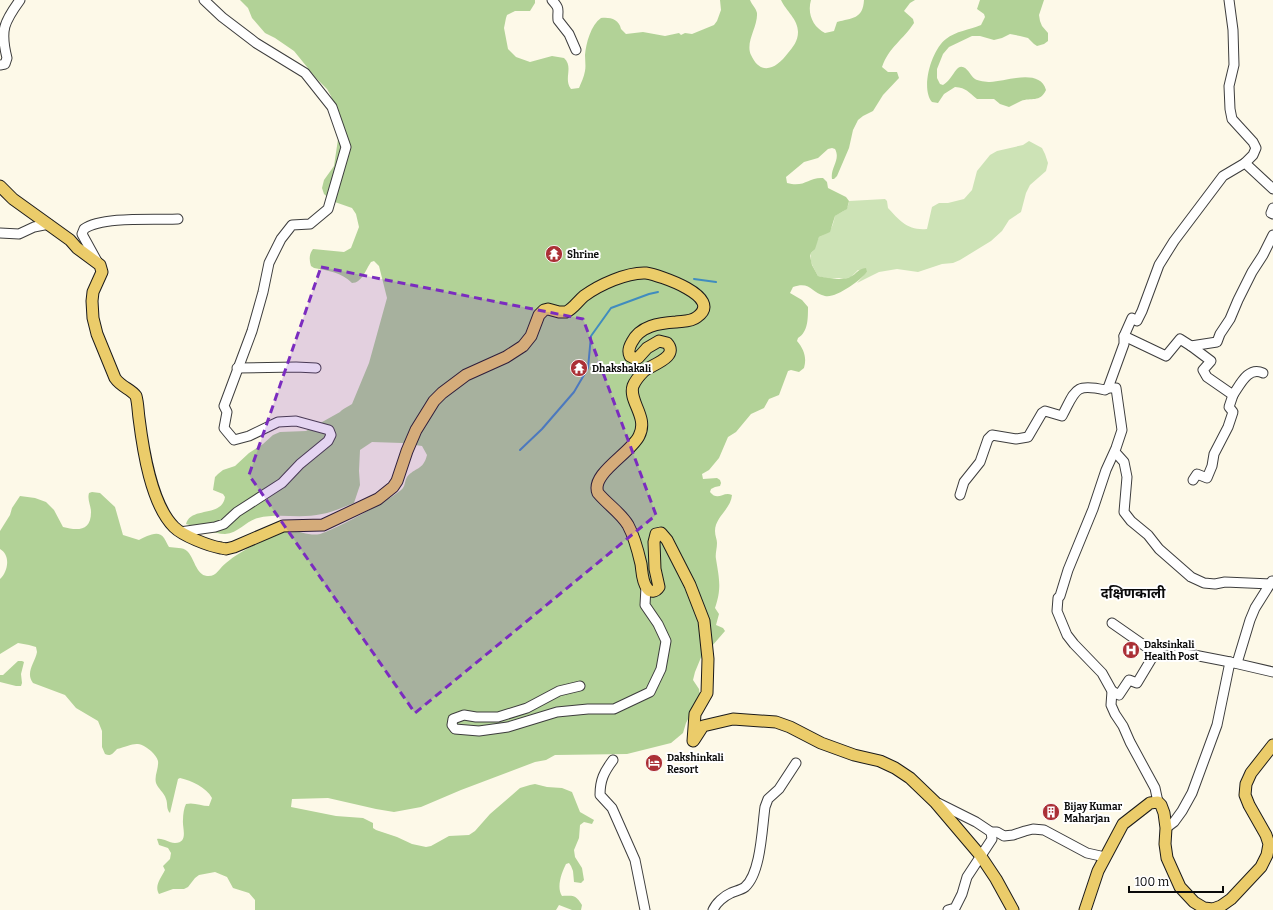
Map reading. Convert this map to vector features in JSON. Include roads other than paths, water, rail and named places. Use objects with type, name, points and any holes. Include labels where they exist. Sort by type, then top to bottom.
[{"type":"main road","points":[[0,186],[13,198],[70,240],[77,248],[100,265],[102,272],[93,292],[92,301],[97,334],[115,378],[136,396],[150,480],[163,512],[174,527],[180,532],[216,548],[230,548],[283,526],[323,524],[374,501],[387,493],[397,481],[416,430],[434,401],[442,393],[466,376],[506,357],[523,346],[531,336],[539,315],[544,310],[548,309],[566,312],[585,296],[604,285],[620,278],[638,273],[651,274],[674,281],[699,297],[703,308],[695,319],[650,326],[639,332],[632,342],[628,353],[632,358],[638,358],[647,348],[659,341],[666,342],[669,345],[670,352],[664,360],[644,371],[634,385],[632,393],[641,417],[641,431],[633,445],[603,473],[597,485],[598,493],[624,519],[630,528],[646,587],[654,591],[659,587],[655,571],[654,542],[656,534],[661,533],[666,537],[690,585],[705,624],[708,659],[707,693],[695,714],[694,741],[703,726],[733,720],[776,722],[790,726],[821,743],[854,755],[880,761],[895,768],[910,778],[935,802],[980,855],[996,879],[1013,910]]},
{"type":"main road","points":[[1085,910],[1098,870],[1123,824],[1150,803],[1158,802],[1164,813],[1167,858],[1180,887],[1194,902],[1204,908],[1213,910],[1231,899],[1261,867],[1267,855],[1269,844],[1266,835],[1245,795],[1246,784],[1251,773],[1273,745]]},
{"type":"street","points":[[0,65],[5,64],[7,58],[2,45],[0,31],[2,25],[20,0]]},
{"type":"street","points":[[180,532],[215,527],[224,524],[237,512],[282,483],[300,464],[328,441],[331,435],[329,430],[296,421],[278,422],[249,436],[234,440],[224,428],[227,412],[224,406],[252,331],[263,292],[269,263],[281,239],[292,224],[310,224],[328,209],[346,147],[332,107],[305,73],[256,43],[222,17],[204,0]]},
{"type":"street","points":[[552,0],[559,11],[558,20],[570,34],[576,50]]},
{"type":"street","points":[[1108,388],[1124,344],[1124,336],[1132,318],[1137,321],[1159,266],[1174,241],[1223,176],[1245,163],[1256,148],[1254,142],[1232,119],[1230,109],[1229,86],[1234,65],[1233,30],[1228,0]]},
{"type":"street","points":[[1245,163],[1273,189]]},
{"type":"street","points":[[1273,208],[1271,212],[1273,214]]},
{"type":"street","points":[[100,265],[82,234],[84,229],[88,226],[99,223],[127,220],[178,219]]},
{"type":"street","points":[[0,233],[19,234],[34,227],[49,224]]},
{"type":"street","points":[[1192,346],[1217,342],[1220,334],[1230,319],[1252,272],[1273,235]]},
{"type":"street","points":[[1124,336],[1166,356],[1180,339],[1192,346],[1211,361],[1203,370],[1206,377],[1233,395]]},
{"type":"street","points":[[237,368],[316,368]]},
{"type":"street","points":[[1192,480],[1197,474],[1207,478],[1212,466],[1214,454],[1228,427],[1233,412],[1229,407],[1233,395],[1243,380],[1251,372],[1258,371],[1263,373]]},
{"type":"street","points":[[960,496],[964,482],[980,462],[988,439],[992,435],[1016,439],[1028,437],[1042,413],[1045,411],[1062,416],[1077,390],[1084,387],[1105,390],[1108,388],[1116,388],[1122,430],[1115,452],[1106,470],[1093,509],[1068,570],[1060,596],[1058,598],[1057,611],[1067,635],[1102,673],[1112,691],[1112,705],[1115,714],[1123,726],[1155,788],[1158,802]]},
{"type":"street","points":[[1115,452],[1124,462],[1127,477],[1124,512],[1131,521],[1159,548],[1192,577],[1204,583],[1216,584],[1225,582],[1272,582]]},
{"type":"street","points":[[1166,828],[1174,822],[1192,793],[1217,725],[1234,662],[1250,620],[1272,582]]},
{"type":"street","points":[[580,686],[559,691],[527,708],[498,717],[457,716],[453,719],[452,725],[455,729],[478,731],[508,727],[557,712],[588,709],[614,709],[650,692],[661,669],[666,641],[658,624],[645,605],[646,587]]},
{"type":"street","points":[[1112,623],[1155,653],[1170,656],[1180,654],[1194,655],[1234,662],[1256,669],[1273,672]]},
{"type":"street","points":[[1112,691],[1119,695],[1130,680],[1137,683],[1155,653]]},
{"type":"street","points":[[613,760],[600,783],[600,795],[612,808],[634,860],[645,910]]},
{"type":"street","points":[[713,910],[716,905],[728,894],[744,888],[753,877],[757,864],[765,807],[768,799],[779,789],[796,763]]},
{"type":"street","points":[[935,802],[976,822],[992,832],[998,832],[1004,836],[1033,829],[1044,830],[1087,853],[1105,857]]},
{"type":"street","points":[[948,910],[955,908],[980,855],[985,851],[992,839],[992,832]]},
{"type":"waterway","points":[[694,279],[716,282]]},
{"type":"waterway","points":[[520,450],[542,429],[574,392],[588,368],[591,336],[611,308],[658,292]]},
{"type":"place","name":"Shrine","points":[[554,254]]},
{"type":"place","name":"Dhakshakali","points":[[579,368]]},
{"type":"place","name":"Daksinkali Health Post","points":[[1131,650]]},
{"type":"place","name":"Dakshinkali Resort","points":[[654,763]]},
{"type":"place","name":"Bijay Kumar Maharjan","points":[[1051,812]]},
{"type":"district","name":"दक्षि‍णकाली","points":[[1133,593]]}]
